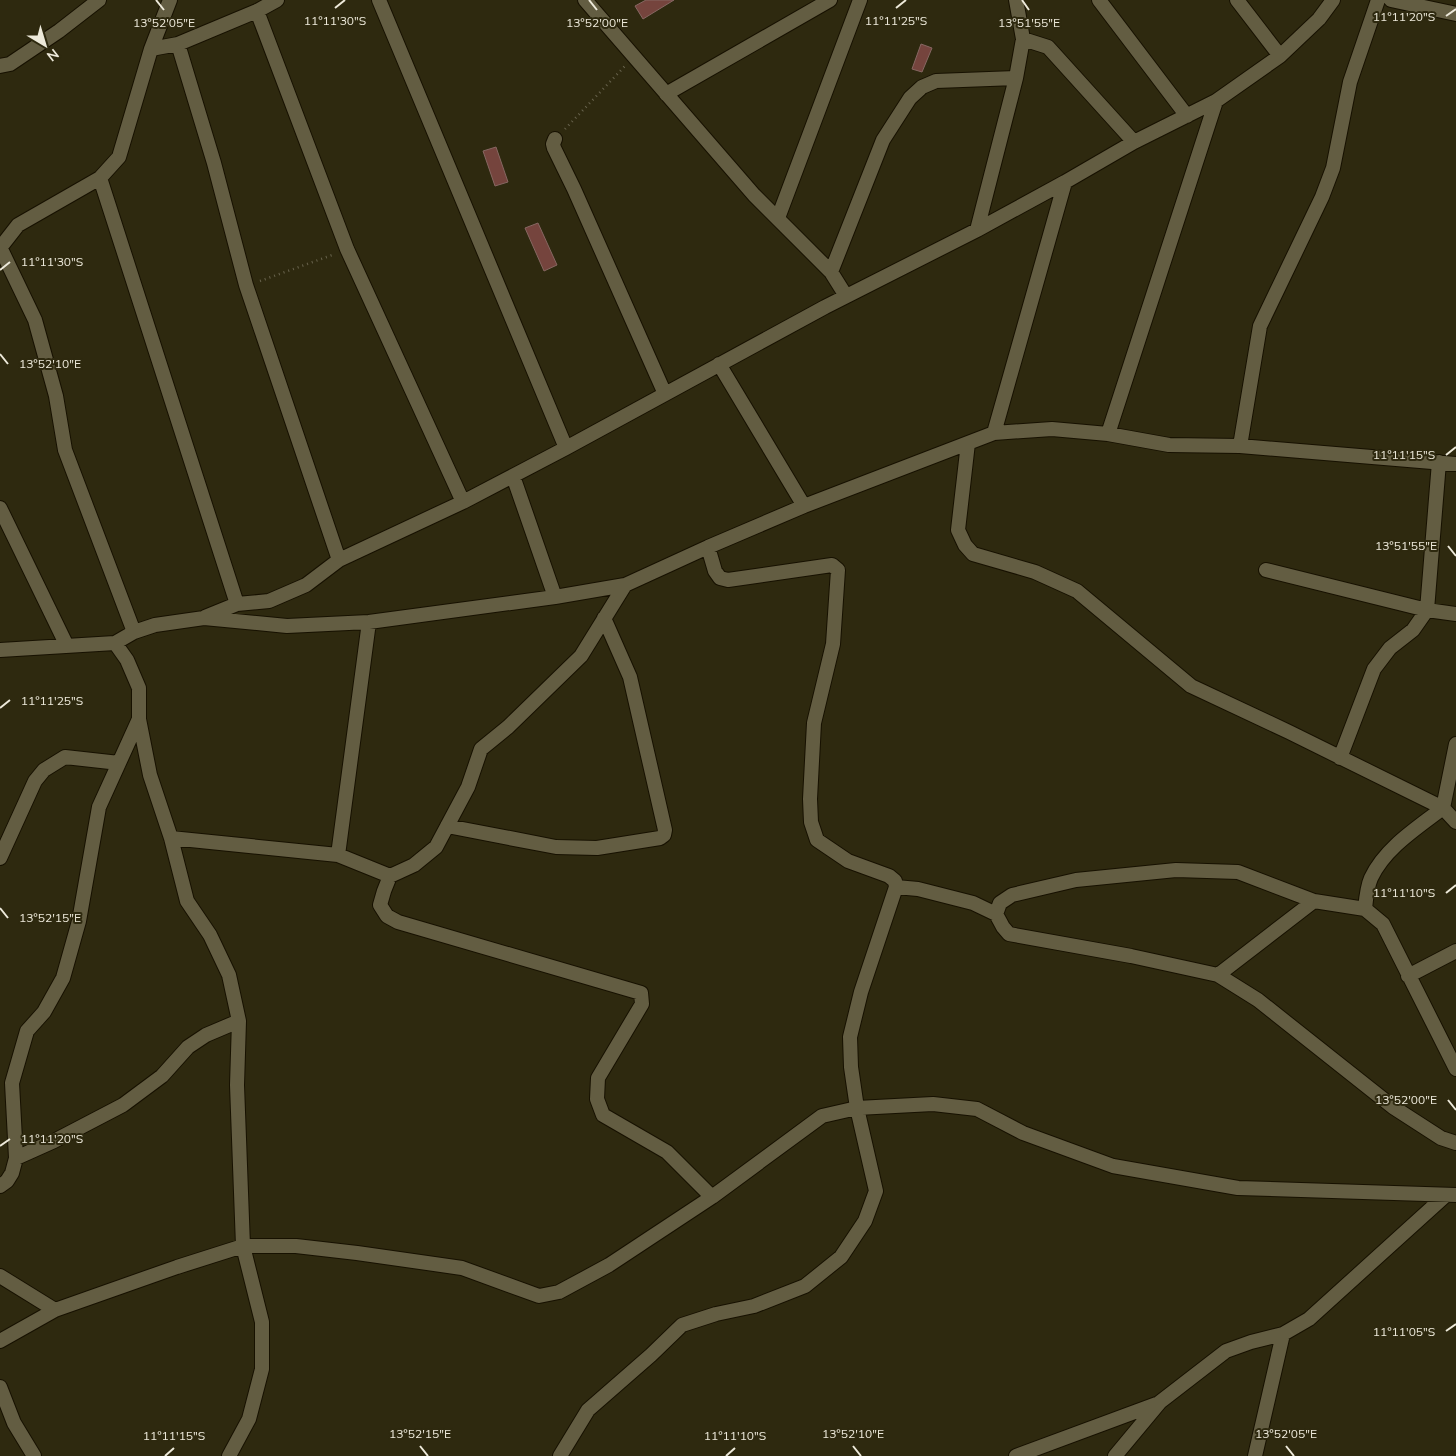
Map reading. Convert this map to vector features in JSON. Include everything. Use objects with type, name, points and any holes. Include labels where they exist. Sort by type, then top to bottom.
[{"type":"street","points":[[0,66],[10,64],[59,31],[99,0]]},
{"type":"street","points":[[134,632],[65,450],[56,396],[36,320],[0,248],[18,225],[100,178],[118,158],[151,49],[170,0]]},
{"type":"street","points":[[151,49],[178,44],[256,12],[276,0]]},
{"type":"street","points":[[379,0],[566,448]]},
{"type":"street","points":[[585,0],[754,194],[831,272],[846,296]]},
{"type":"street","points":[[666,94],[830,0]]},
{"type":"street","points":[[778,218],[860,0]]},
{"type":"street","points":[[978,230],[1016,78],[1023,39],[1016,0]]},
{"type":"street","points":[[1099,0],[1187,116]]},
{"type":"street","points":[[1237,0],[1280,56]]},
{"type":"street","points":[[204,618],[237,604],[269,601],[306,586],[339,560],[463,502],[513,476],[846,296],[978,230],[1134,142],[1216,101],[1280,56],[1319,19],[1333,0]]},
{"type":"street","points":[[1240,446],[1260,326],[1322,197],[1333,168],[1350,82],[1378,0]]},
{"type":"street","points":[[1391,0],[1456,14]]},
{"type":"street","points":[[256,12],[347,249],[463,502]]},
{"type":"street","points":[[1023,39],[1048,47],[1134,142]]},
{"type":"street","points":[[178,44],[214,163],[246,285],[339,560]]},
{"type":"street","points":[[831,272],[883,140],[910,98],[922,87],[936,81],[1016,78]]},
{"type":"street","points":[[1108,434],[1216,101]]},
{"type":"street","points":[[555,139],[554,148],[574,188],[665,394]]},
{"type":"street","points":[[100,178],[237,604]]},
{"type":"street","points":[[994,433],[1065,182]]},
{"type":"street","points":[[719,364],[804,506]]},
{"type":"street","points":[[0,650],[115,642],[134,632],[155,625],[204,618],[287,626],[369,622],[625,585],[804,506],[994,433],[1052,429],[1108,434],[1169,445],[1240,446],[1456,464]]},
{"type":"street","points":[[968,443],[958,530],[964,545],[973,554],[1036,572],[1077,591],[1190,686],[1443,808],[1456,822]]},
{"type":"street","points":[[1340,758],[1374,669],[1390,648],[1412,630],[1428,610],[1439,462]]},
{"type":"street","points":[[513,476],[555,596]]},
{"type":"street","points":[[2,518],[67,646]]},
{"type":"street","points":[[560,1456],[588,1410],[682,1325],[716,1314],[754,1306],[805,1286],[841,1257],[865,1221],[876,1191],[857,1108],[851,1067],[850,1037],[861,992],[896,887],[895,881],[889,876],[848,861],[817,840],[811,822],[810,799],[814,723],[833,644],[838,570],[832,565],[728,580],[720,578],[715,571],[708,547]]},
{"type":"street","points":[[1266,570],[1428,610],[1456,614]]},
{"type":"street","points":[[625,585],[580,656],[508,727],[481,749],[468,787],[436,848],[414,865],[390,876],[380,905],[387,916],[398,922],[641,992],[642,1004],[598,1078],[597,1099],[603,1115],[667,1152],[712,1197]]},
{"type":"street","points":[[447,826],[556,847],[597,848],[660,838],[664,835],[665,830],[630,677],[604,618]]},
{"type":"street","points":[[338,856],[369,622]]},
{"type":"street","points":[[115,642],[127,660],[139,688],[139,719],[150,775],[171,838],[187,901],[210,935],[229,975],[239,1020],[237,1085],[243,1246],[262,1322],[262,1369],[249,1419],[229,1456]]},
{"type":"street","points":[[0,1186],[12,1173],[16,1158],[12,1083],[27,1032],[44,1012],[63,978],[79,921],[99,807],[139,719]]},
{"type":"street","points":[[1365,908],[1371,879],[1388,853],[1443,808],[1456,744]]},
{"type":"street","points":[[0,858],[35,780],[44,770],[65,757],[119,763]]},
{"type":"street","points":[[171,838],[338,856],[390,876]]},
{"type":"street","points":[[996,914],[1000,903],[1012,895],[1076,880],[1176,870],[1238,872],[1314,901],[1365,908],[1383,924],[1456,1069]]},
{"type":"street","points":[[896,887],[918,888],[973,903],[996,914],[1009,934],[1131,956],[1218,975],[1258,1000],[1393,1107],[1441,1138],[1456,1143]]},
{"type":"street","points":[[1218,975],[1314,901]]},
{"type":"street","points":[[1408,976],[1456,951]]},
{"type":"street","points":[[16,1158],[54,1141],[123,1105],[162,1076],[188,1047],[206,1035],[239,1020]]},
{"type":"street","points":[[0,1341],[55,1310],[243,1246],[296,1246],[462,1268],[539,1296],[560,1292],[609,1265],[712,1197],[822,1116],[857,1108],[933,1104],[977,1109],[1023,1133],[1113,1166],[1238,1188],[1451,1195]]},
{"type":"street","points":[[1115,1456],[1160,1402],[1226,1351],[1283,1334],[1309,1319],[1451,1195]]},
{"type":"street","points":[[0,1276],[55,1310]]},
{"type":"street","points":[[1255,1456],[1283,1334]]},
{"type":"street","points":[[0,1387],[14,1423],[34,1456]]},
{"type":"street","points":[[1016,1456],[1160,1402]]},
{"type":"path","points":[[555,139],[634,57]]},
{"type":"path","points":[[246,285],[347,249]]},
{"type":"building","points":[[646,0],[674,0],[643,19],[635,6]]},
{"type":"building","points":[[921,44],[932,48],[922,72],[912,69]]},
{"type":"building","points":[[496,147],[508,182],[495,186],[483,151]]},
{"type":"building","points":[[538,223],[557,265],[544,271],[525,228]]}]
